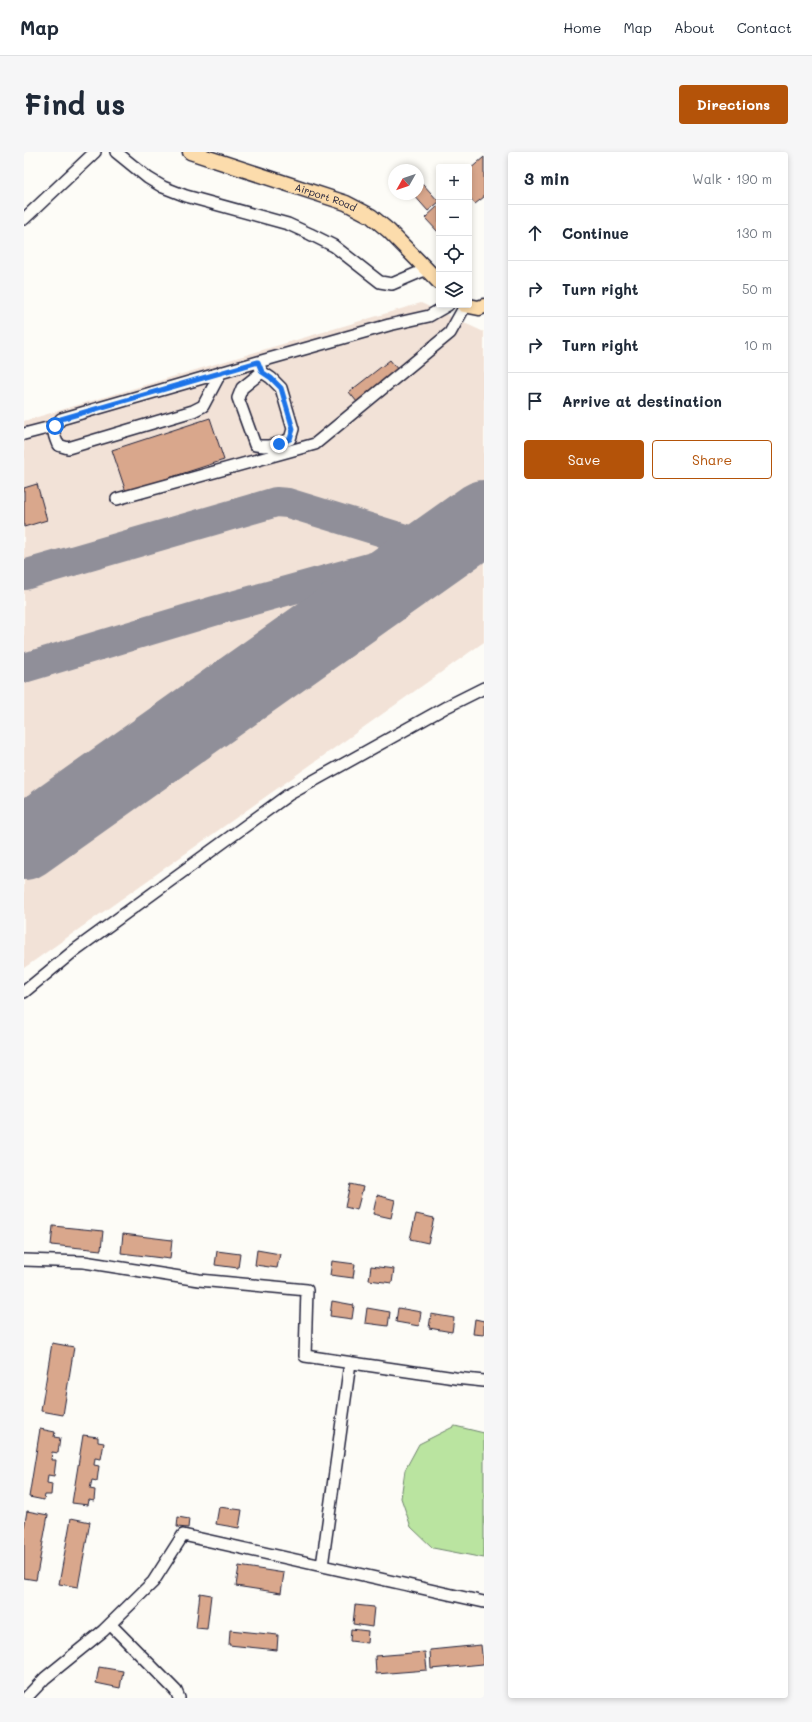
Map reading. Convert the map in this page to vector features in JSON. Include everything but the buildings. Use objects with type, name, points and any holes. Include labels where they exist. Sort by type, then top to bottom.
[{"type":"main road","name":"Airport Road","points":[[190,152],[346,203],[371,216],[389,231],[436,279]]},
{"type":"main road","points":[[472,307],[479,308],[484,306]]},
{"type":"lane","points":[[24,219],[95,152]]},
{"type":"lane","points":[[116,152],[148,178],[163,187],[186,196],[288,224],[310,234],[334,246],[380,282],[392,284],[427,270]]},
{"type":"lane","points":[[222,372],[203,406],[193,411],[68,448],[58,445],[53,433],[55,426],[61,419],[222,372],[260,367],[388,325],[429,316],[443,308]]},
{"type":"lane","points":[[117,499],[315,444],[450,333],[463,308]]},
{"type":"lane","points":[[260,367],[281,388],[293,429],[290,439],[279,444],[264,447],[255,445],[238,398],[242,388],[260,367]]},
{"type":"lane","points":[[24,434],[55,426]]},
{"type":"lane","points":[[24,992],[75,950],[288,795],[448,706],[484,688]]},
{"type":"lane","points":[[24,1260],[84,1262],[199,1280],[307,1290],[305,1356],[484,1381]]},
{"type":"lane","points":[[322,1566],[350,1363]]},
{"type":"lane","points":[[26,1698],[45,1678],[110,1624],[153,1582],[183,1535],[484,1602]]},
{"type":"lane","points":[[110,1624],[176,1690],[179,1698]]},
{"type":"shaded area","points":[[421,303],[484,332],[484,642],[24,968],[24,421]]},
{"type":"green space","points":[[455,1426],[484,1433],[484,1558],[433,1548],[411,1527],[401,1498],[405,1470],[419,1444]]},
{"type":"taxiway","points":[[24,575],[276,502],[288,503],[438,549]]},
{"type":"taxiway","points":[[24,668],[214,611],[438,549]]},
{"type":"runway","points":[[24,843],[484,517]]},
{"type":"route","points":[[55,426],[61,419],[258,362],[262,372],[271,378],[281,388],[293,429],[290,439],[279,444]]}]
